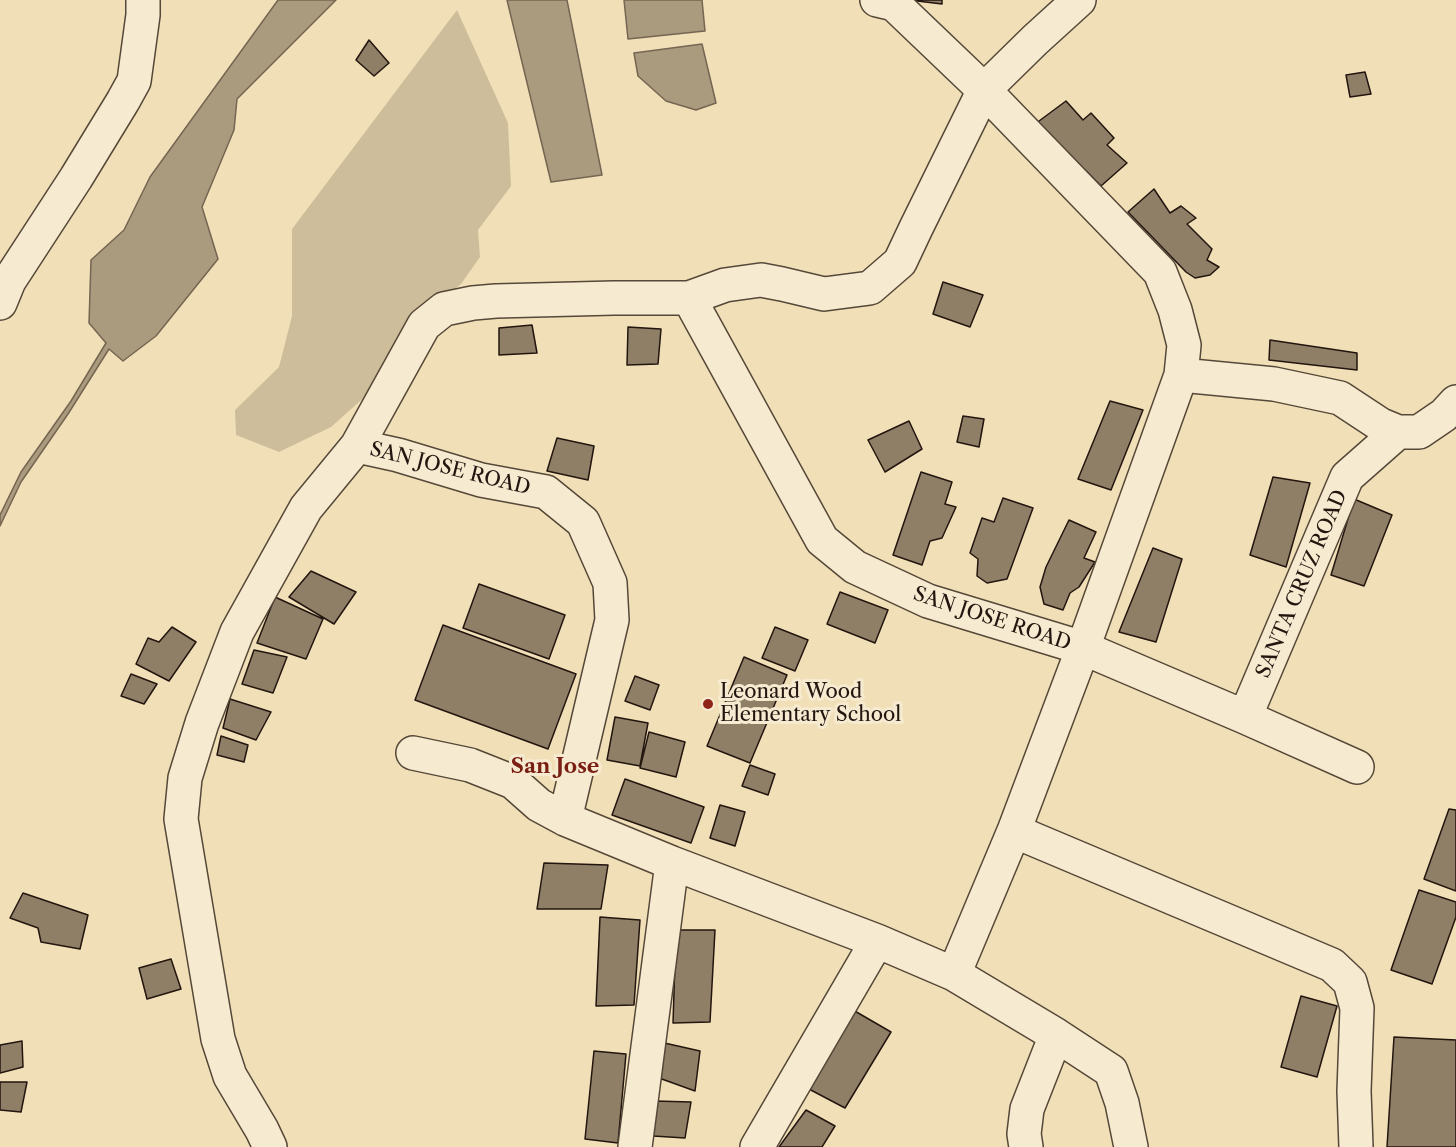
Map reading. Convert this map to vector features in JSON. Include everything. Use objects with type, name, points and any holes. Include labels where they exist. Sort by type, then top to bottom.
[{"type":"street","points":[[0,303],[9,281],[76,178],[134,81],[143,0]]},
{"type":"street","points":[[270,1147],[230,1076],[218,1039],[181,819],[185,778],[202,723],[237,632],[306,508],[357,446],[424,325],[444,309],[496,301],[689,298],[725,285],[761,280],[824,294],[870,288],[900,262],[984,90],[1079,0]]},
{"type":"street","points":[[888,1],[984,90],[1161,272],[1175,310],[1184,345],[1181,375],[1083,648],[1014,831],[954,974]]},
{"type":"street","name":"SAN JOSE ROAD","points":[[689,298],[822,540],[855,567],[928,601],[1083,648],[1357,767]]},
{"type":"street","points":[[1181,375],[1274,384],[1340,398],[1381,425],[1398,432],[1419,432],[1444,415],[1456,402]]},
{"type":"street","name":"SANTA CRUZ ROAD","points":[[1245,717],[1347,477],[1398,432]]},
{"type":"street","name":"SAN JOSE ROAD","points":[[357,446],[398,455],[481,480],[546,492],[583,522],[610,582],[612,620],[565,819]]},
{"type":"street","points":[[412,753],[470,765],[513,782],[539,805],[565,819],[672,863],[877,941],[954,974],[1111,1071],[1122,1103],[1131,1147]]},
{"type":"street","points":[[1014,831],[1332,965],[1350,982],[1357,1008],[1354,1091],[1356,1147]]},
{"type":"street","points":[[635,1147],[672,863]]},
{"type":"street","points":[[757,1147],[877,941]]},
{"type":"street","points":[[1026,1147],[1024,1134],[1027,1109],[1056,1035]]},
{"type":"shaded area","points":[[278,0],[336,0],[237,99],[234,130],[202,207],[218,259],[156,336],[123,361],[109,349],[21,482],[0,526],[0,515],[21,472],[71,401],[106,343],[89,323],[91,260],[124,230],[150,177]]},
{"type":"shaded area","points":[[507,0],[567,0],[602,175],[551,182]]},
{"type":"shaded area","points":[[624,0],[702,0],[705,31],[628,39]]},
{"type":"shaded area","points":[[457,10],[508,123],[511,186],[478,230],[480,257],[461,284],[406,328],[386,378],[331,427],[279,452],[236,435],[235,410],[279,367],[292,316],[292,229]]},
{"type":"shaded area","points":[[702,44],[716,103],[696,110],[666,101],[638,76],[634,53]]},
{"type":"building","points":[[909,0],[942,0],[942,4]]},
{"type":"building","points":[[369,40],[389,63],[374,76],[356,60]]},
{"type":"building","points":[[1365,72],[1371,94],[1350,97],[1346,75]]},
{"type":"building","points":[[1066,101],[1083,120],[1091,113],[1114,138],[1107,145],[1127,163],[1101,186],[1085,170],[1079,176],[1035,124]]},
{"type":"building","points":[[1154,189],[1170,213],[1181,206],[1196,218],[1187,224],[1212,249],[1207,260],[1219,267],[1210,275],[1195,278],[1186,272],[1128,212]]},
{"type":"building","points":[[943,282],[983,295],[970,327],[933,314]]},
{"type":"building","points":[[532,325],[537,353],[499,355],[499,328]]},
{"type":"building","points":[[628,327],[661,329],[658,364],[627,365]]},
{"type":"building","points":[[1270,340],[1357,353],[1357,370],[1269,360]]},
{"type":"building","points":[[1110,401],[1143,410],[1111,490],[1078,479]]},
{"type":"building","points":[[963,416],[984,419],[979,447],[957,442]]},
{"type":"building","points":[[909,421],[922,449],[885,472],[868,440]]},
{"type":"building","points":[[557,438],[594,446],[588,480],[547,471]]},
{"type":"building","points":[[921,472],[952,482],[945,504],[956,507],[942,538],[930,541],[922,565],[893,555]]},
{"type":"building","points":[[1273,477],[1310,483],[1286,567],[1250,555]]},
{"type":"building","points":[[1003,498],[1033,508],[1007,579],[987,583],[977,576],[978,559],[970,553],[982,518],[994,522]]},
{"type":"building","points":[[1354,499],[1392,515],[1364,586],[1331,575]]},
{"type":"building","points":[[1069,520],[1096,532],[1084,558],[1095,562],[1079,587],[1070,593],[1063,610],[1044,604],[1040,587],[1046,567]]},
{"type":"building","points":[[1153,548],[1182,559],[1156,642],[1119,632]]},
{"type":"building","points":[[311,571],[356,592],[334,624],[289,597]]},
{"type":"building","points":[[479,584],[565,615],[549,659],[463,628]]},
{"type":"building","points":[[840,592],[888,610],[875,643],[827,624]]},
{"type":"building","points":[[275,597],[323,619],[306,659],[257,643]]},
{"type":"building","points":[[443,625],[576,674],[548,749],[415,700]]},
{"type":"building","points":[[172,627],[196,642],[169,681],[136,664],[148,638],[159,642]]},
{"type":"building","points":[[775,627],[808,640],[795,671],[762,658]]},
{"type":"building","points":[[254,650],[287,657],[273,693],[242,684]]},
{"type":"building","points":[[744,657],[787,675],[750,763],[707,746]]},
{"type":"building","points":[[131,674],[157,684],[144,704],[121,696]]},
{"type":"building","points":[[635,676],[659,685],[650,710],[625,701]]},
{"type":"building","points":[[230,699],[271,712],[256,740],[223,728]]},
{"type":"building","points":[[615,717],[648,723],[640,766],[607,760]]},
{"type":"building","points":[[649,732],[685,742],[676,777],[640,768]]},
{"type":"building","points":[[221,736],[248,745],[244,762],[217,755]]},
{"type":"building","points":[[750,765],[775,774],[768,795],[742,786]]},
{"type":"building","points":[[625,779],[704,807],[691,843],[612,815]]},
{"type":"building","points":[[720,805],[745,812],[735,846],[710,838]]},
{"type":"building","points":[[1449,809],[1456,810],[1456,891],[1424,879]]},
{"type":"building","points":[[544,863],[608,865],[601,909],[537,909]]},
{"type":"building","points":[[1419,890],[1456,902],[1456,917],[1432,984],[1391,970]]},
{"type":"building","points":[[23,893],[88,915],[80,949],[41,942],[38,928],[10,918]]},
{"type":"building","points":[[600,917],[640,920],[634,1005],[596,1006]]},
{"type":"building","points":[[676,930],[715,930],[710,1022],[673,1023]]},
{"type":"building","points":[[171,959],[181,989],[147,999],[139,968]]},
{"type":"building","points":[[1301,996],[1337,1006],[1317,1077],[1281,1067]]},
{"type":"building","points":[[853,1010],[891,1032],[845,1108],[807,1088]]},
{"type":"building","points":[[1394,1037],[1456,1040],[1456,1147],[1387,1147]]},
{"type":"building","points":[[22,1041],[23,1067],[0,1073],[0,1045]]},
{"type":"building","points":[[660,1042],[700,1051],[695,1091],[659,1078]]},
{"type":"building","points":[[594,1051],[626,1054],[618,1143],[585,1139]]},
{"type":"building","points":[[0,1082],[27,1082],[21,1112],[0,1110]]},
{"type":"building","points":[[655,1101],[691,1102],[685,1138],[653,1136]]},
{"type":"building","points":[[806,1110],[835,1126],[822,1147],[779,1147]]},
{"type":"place","name":"Leonard Wood Elementary School","points":[[708,704]]},
{"type":"district","name":"San Jose","points":[[555,767]]}]
